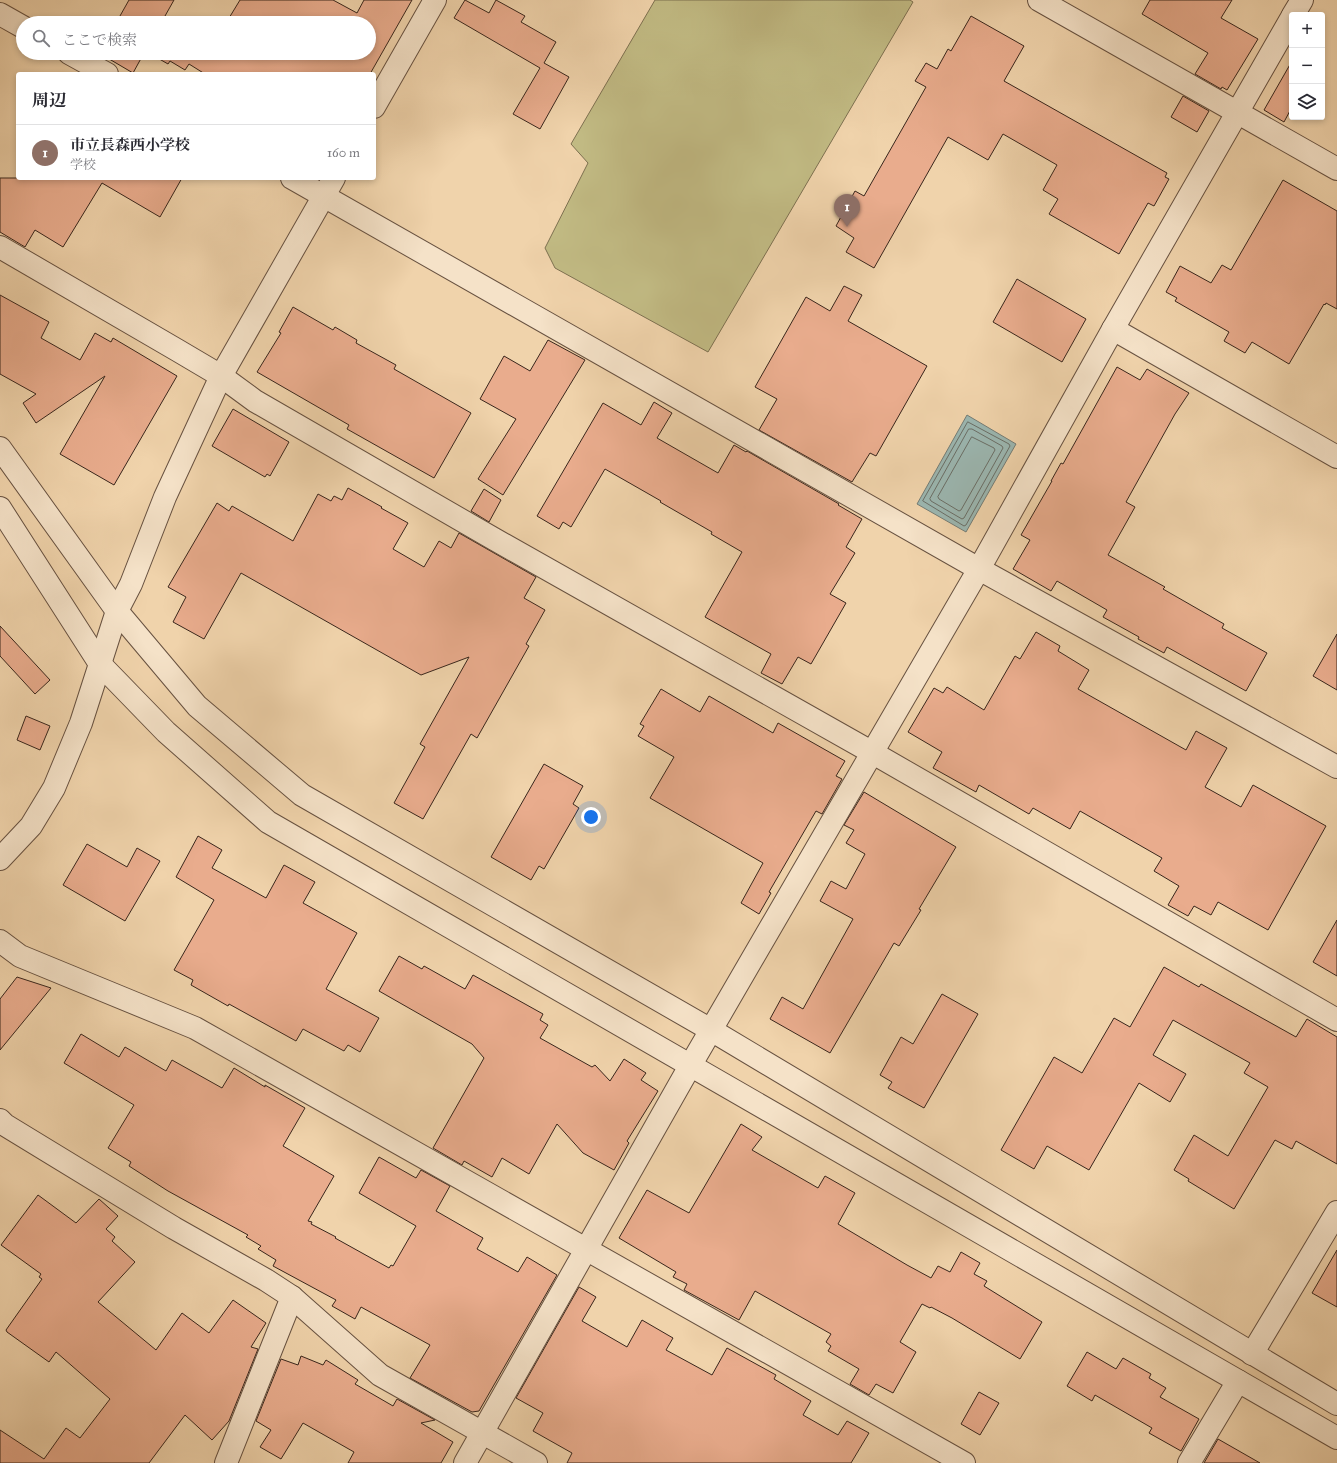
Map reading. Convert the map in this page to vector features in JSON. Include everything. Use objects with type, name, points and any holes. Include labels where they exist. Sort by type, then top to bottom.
[{"type":"street","points":[[376,103],[435,0]]},
{"type":"street","points":[[1039,0],[1337,170]]},
{"type":"street","points":[[1295,12],[1302,0]]},
{"type":"street","points":[[0,14],[16,23]]},
{"type":"street","points":[[465,1463],[690,1066],[979,569],[1113,329],[1289,23]]},
{"type":"street","points":[[82,60],[103,72]]},
{"type":"street","points":[[300,180],[329,187],[979,569],[1337,767]]},
{"type":"street","points":[[0,860],[32,826],[54,788],[82,723],[117,611],[131,584],[165,497],[221,376],[329,187]]},
{"type":"street","points":[[0,247],[221,376],[262,405],[494,539],[873,753],[1337,1020]]},
{"type":"street","points":[[1113,329],[1337,457]]},
{"type":"street","points":[[0,448],[117,611],[197,706],[302,795],[711,1030],[1337,1404]]},
{"type":"street","points":[[0,508],[100,664],[166,732],[268,822],[1337,1438]]},
{"type":"street","points":[[0,941],[20,956],[195,1028],[964,1463]]},
{"type":"street","points":[[0,1120],[5,1125],[167,1224],[266,1280],[292,1298],[380,1375],[536,1463]]},
{"type":"street","points":[[1252,1354],[1337,1212]]},
{"type":"street","points":[[226,1463],[292,1298]]},
{"type":"street","points":[[1189,1463],[1238,1381]]},
{"type":"shaded area","points":[[655,0],[910,0],[913,2],[708,352],[555,268],[545,248],[588,163],[571,144]]},
{"type":"water","points":[[967,415],[1016,444],[966,532],[917,504]]},
{"type":"building","points":[[129,0],[174,0],[165,16],[120,16]]},
{"type":"building","points":[[240,0],[333,0],[357,13],[364,0],[412,0],[371,72],[202,72],[189,64],[185,70],[170,61],[168,64],[161,60],[376,60],[376,16],[230,16]]},
{"type":"building","points":[[465,0],[489,13],[496,0],[525,16],[521,22],[556,42],[544,63],[569,77],[540,129],[513,114],[540,68],[454,18]]},
{"type":"building","points":[[1150,0],[1232,0],[1221,18],[1258,39],[1227,90],[1222,87],[1221,89],[1195,74],[1208,53],[1142,14]]},
{"type":"building","points":[[971,16],[1024,46],[1004,81],[1167,173],[1165,177],[1169,179],[1154,206],[1148,203],[1119,254],[1049,214],[1058,199],[1043,190],[1057,165],[1003,134],[988,160],[948,137],[874,268],[846,252],[854,238],[836,226],[855,191],[864,196],[926,87],[915,81],[926,63],[937,69],[948,49],[951,51]]},
{"type":"building","points":[[111,60],[140,60],[134,72]]},
{"type":"building","points":[[1289,66],[1289,113],[1284,122],[1264,110]]},
{"type":"building","points":[[1183,96],[1209,111],[1197,132],[1171,117]]},
{"type":"building","points":[[0,178],[16,178],[16,180],[181,180],[160,217],[102,183],[63,247],[35,230],[25,247],[0,232]]},
{"type":"building","points":[[1283,180],[1337,211],[1337,309],[1326,303],[1325,305],[1324,304],[1289,364],[1252,342],[1245,353],[1224,341],[1229,332],[1175,301],[1177,298],[1166,292],[1180,266],[1211,283],[1222,265],[1231,270]]},
{"type":"building","points":[[1017,279],[1086,319],[1062,362],[993,322]]},
{"type":"building","points":[[844,286],[862,295],[848,321],[927,366],[876,456],[870,453],[852,482],[759,430],[777,399],[755,387],[806,297],[830,311]]},
{"type":"building","points":[[0,295],[49,322],[41,338],[80,360],[95,333],[111,342],[113,338],[177,376],[114,485],[60,454],[105,376],[36,423],[23,403],[36,394],[0,374]]},
{"type":"building","points":[[293,307],[333,330],[335,327],[357,340],[356,343],[396,365],[394,369],[471,413],[434,478],[347,429],[349,425],[257,372],[281,333],[279,332]]},
{"type":"building","points":[[548,340],[585,360],[503,495],[478,479],[516,419],[480,399],[504,356],[530,371]]},
{"type":"building","points":[[1117,367],[1140,380],[1147,369],[1189,393],[1175,414],[1126,502],[1135,507],[1108,555],[1165,587],[1163,589],[1224,624],[1222,628],[1267,653],[1246,691],[1167,647],[1164,653],[1138,639],[1139,637],[1103,617],[1107,610],[1057,581],[1051,591],[1013,569],[1030,540],[1021,535],[1061,463],[1063,464]]},
{"type":"building","points":[[654,402],[672,413],[657,438],[718,473],[734,445],[839,504],[838,505],[862,519],[846,547],[855,553],[830,594],[846,603],[811,664],[798,657],[782,684],[761,673],[771,654],[705,617],[742,552],[711,534],[712,532],[660,502],[661,501],[605,469],[571,527],[563,522],[559,529],[537,516],[603,403],[641,425]]},
{"type":"building","points":[[233,409],[289,442],[270,476],[267,474],[265,477],[212,446]]},
{"type":"building","points":[[348,488],[408,523],[393,549],[424,567],[439,541],[451,548],[459,533],[536,577],[524,598],[545,610],[526,644],[529,646],[477,738],[471,734],[423,819],[394,803],[425,747],[420,744],[469,657],[421,675],[241,573],[204,639],[173,622],[186,597],[168,587],[217,503],[229,511],[232,506],[293,541],[318,494],[331,501],[334,496],[342,500]]},
{"type":"building","points":[[484,489],[501,500],[489,522],[471,511]]},
{"type":"building","points":[[0,626],[50,680],[35,694],[0,656]]},
{"type":"building","points":[[1036,632],[1060,646],[1058,651],[1089,670],[1078,689],[1186,750],[1196,731],[1227,748],[1205,787],[1241,807],[1253,785],[1326,826],[1268,930],[1218,902],[1211,915],[1194,906],[1188,916],[1168,905],[1179,886],[1154,871],[1162,858],[1080,811],[1070,829],[1033,808],[1029,814],[979,785],[976,792],[933,768],[942,752],[908,732],[934,688],[943,693],[947,687],[984,710],[1015,656],[1020,659]]},
{"type":"building","points":[[1337,634],[1337,690],[1313,676]]},
{"type":"building","points":[[661,689],[700,712],[709,696],[773,733],[778,723],[845,761],[836,776],[842,779],[822,814],[816,811],[769,892],[771,893],[759,914],[741,903],[763,863],[650,798],[674,757],[638,736],[644,726],[640,724]]},
{"type":"building","points":[[26,716],[50,726],[40,750],[17,740]]},
{"type":"building","points":[[544,764],[583,786],[573,804],[579,808],[544,869],[539,866],[531,880],[491,857]]},
{"type":"building","points":[[864,792],[956,847],[899,946],[894,943],[830,1053],[770,1019],[782,997],[803,1009],[853,919],[820,901],[831,881],[846,889],[865,854],[846,843],[854,830],[844,825]]},
{"type":"building","points":[[198,836],[222,850],[212,868],[266,898],[284,865],[315,882],[303,903],[357,933],[326,989],[379,1018],[360,1052],[348,1045],[344,1051],[303,1029],[296,1041],[191,985],[193,980],[174,970],[214,900],[176,877]]},
{"type":"building","points":[[87,844],[127,867],[137,848],[160,861],[125,921],[63,885]]},
{"type":"building","points":[[1337,920],[1337,976],[1313,962]]},
{"type":"building","points":[[399,956],[422,969],[424,966],[465,989],[473,975],[543,1014],[540,1020],[548,1025],[540,1038],[592,1067],[595,1065],[610,1081],[624,1059],[646,1073],[641,1080],[658,1091],[627,1141],[629,1143],[614,1170],[583,1153],[557,1124],[529,1174],[502,1158],[492,1177],[464,1161],[462,1165],[433,1148],[484,1058],[472,1044],[379,991]]},
{"type":"building","points":[[1164,967],[1199,987],[1201,984],[1296,1037],[1307,1019],[1337,1037],[1337,1164],[1296,1141],[1292,1149],[1275,1140],[1234,1209],[1188,1181],[1189,1179],[1174,1170],[1194,1135],[1228,1156],[1268,1087],[1244,1073],[1250,1063],[1173,1020],[1153,1055],[1186,1074],[1170,1102],[1139,1083],[1089,1170],[1047,1146],[1034,1169],[1001,1150],[1054,1057],[1082,1073],[1114,1018],[1130,1027]]},
{"type":"building","points":[[17,977],[51,988],[0,1050],[0,999]]},
{"type":"building","points":[[942,994],[978,1014],[924,1108],[888,1088],[892,1082],[880,1075],[901,1037],[913,1044]]},
{"type":"building","points":[[81,1034],[119,1057],[125,1047],[166,1071],[172,1060],[222,1088],[234,1068],[265,1087],[265,1085],[305,1108],[283,1146],[334,1176],[308,1221],[389,1268],[391,1265],[393,1266],[416,1226],[359,1193],[379,1157],[416,1178],[421,1170],[450,1186],[436,1211],[483,1238],[477,1249],[518,1272],[527,1257],[557,1275],[479,1411],[472,1412],[410,1378],[430,1345],[361,1307],[355,1319],[332,1306],[336,1300],[273,1266],[276,1260],[258,1249],[261,1246],[246,1237],[248,1235],[168,1191],[129,1166],[131,1162],[108,1148],[134,1105],[64,1063]]},
{"type":"building","points":[[741,1124],[762,1137],[752,1150],[818,1188],[825,1176],[855,1193],[838,1224],[907,1265],[931,1278],[938,1266],[950,1272],[961,1252],[980,1263],[974,1274],[987,1281],[984,1286],[1042,1322],[1020,1359],[952,1318],[922,1304],[900,1342],[916,1352],[893,1393],[876,1384],[869,1395],[850,1384],[859,1369],[828,1351],[831,1346],[826,1342],[831,1334],[755,1291],[739,1320],[684,1290],[687,1284],[673,1277],[676,1272],[619,1238],[647,1190],[689,1213]]},
{"type":"building","points":[[38,1195],[76,1223],[99,1199],[118,1216],[106,1229],[115,1237],[112,1241],[135,1262],[98,1302],[156,1350],[182,1313],[209,1333],[233,1300],[266,1323],[251,1347],[258,1349],[229,1421],[212,1440],[185,1415],[149,1463],[0,1463],[0,1430],[44,1459],[66,1428],[80,1438],[110,1399],[56,1352],[49,1362],[6,1330],[42,1279],[39,1277],[41,1274],[1,1245]]},
{"type":"building","points":[[1337,1250],[1337,1307],[1312,1293]]},
{"type":"building","points":[[579,1287],[596,1297],[582,1321],[627,1347],[642,1320],[673,1338],[666,1350],[712,1375],[727,1348],[776,1375],[774,1379],[811,1401],[803,1415],[838,1435],[847,1421],[869,1433],[851,1463],[567,1463],[572,1453],[533,1431],[543,1413],[516,1398]]},
{"type":"building","points":[[1087,1352],[1116,1369],[1123,1358],[1151,1374],[1149,1378],[1166,1388],[1160,1397],[1199,1419],[1181,1451],[1149,1433],[1152,1428],[1095,1395],[1092,1401],[1067,1386]]},
{"type":"building","points":[[301,1356],[323,1365],[326,1360],[358,1380],[355,1384],[393,1406],[397,1399],[435,1420],[421,1423],[453,1442],[441,1463],[348,1463],[354,1452],[303,1423],[281,1459],[260,1447],[271,1430],[256,1421],[281,1359],[298,1365]]},
{"type":"building","points":[[979,1392],[999,1403],[980,1435],[961,1424]]},
{"type":"building","points":[[1218,1439],[1260,1463],[1204,1463]]},
{"type":"place","name":"市立長森西小学校","points":[[847,227]]}]
